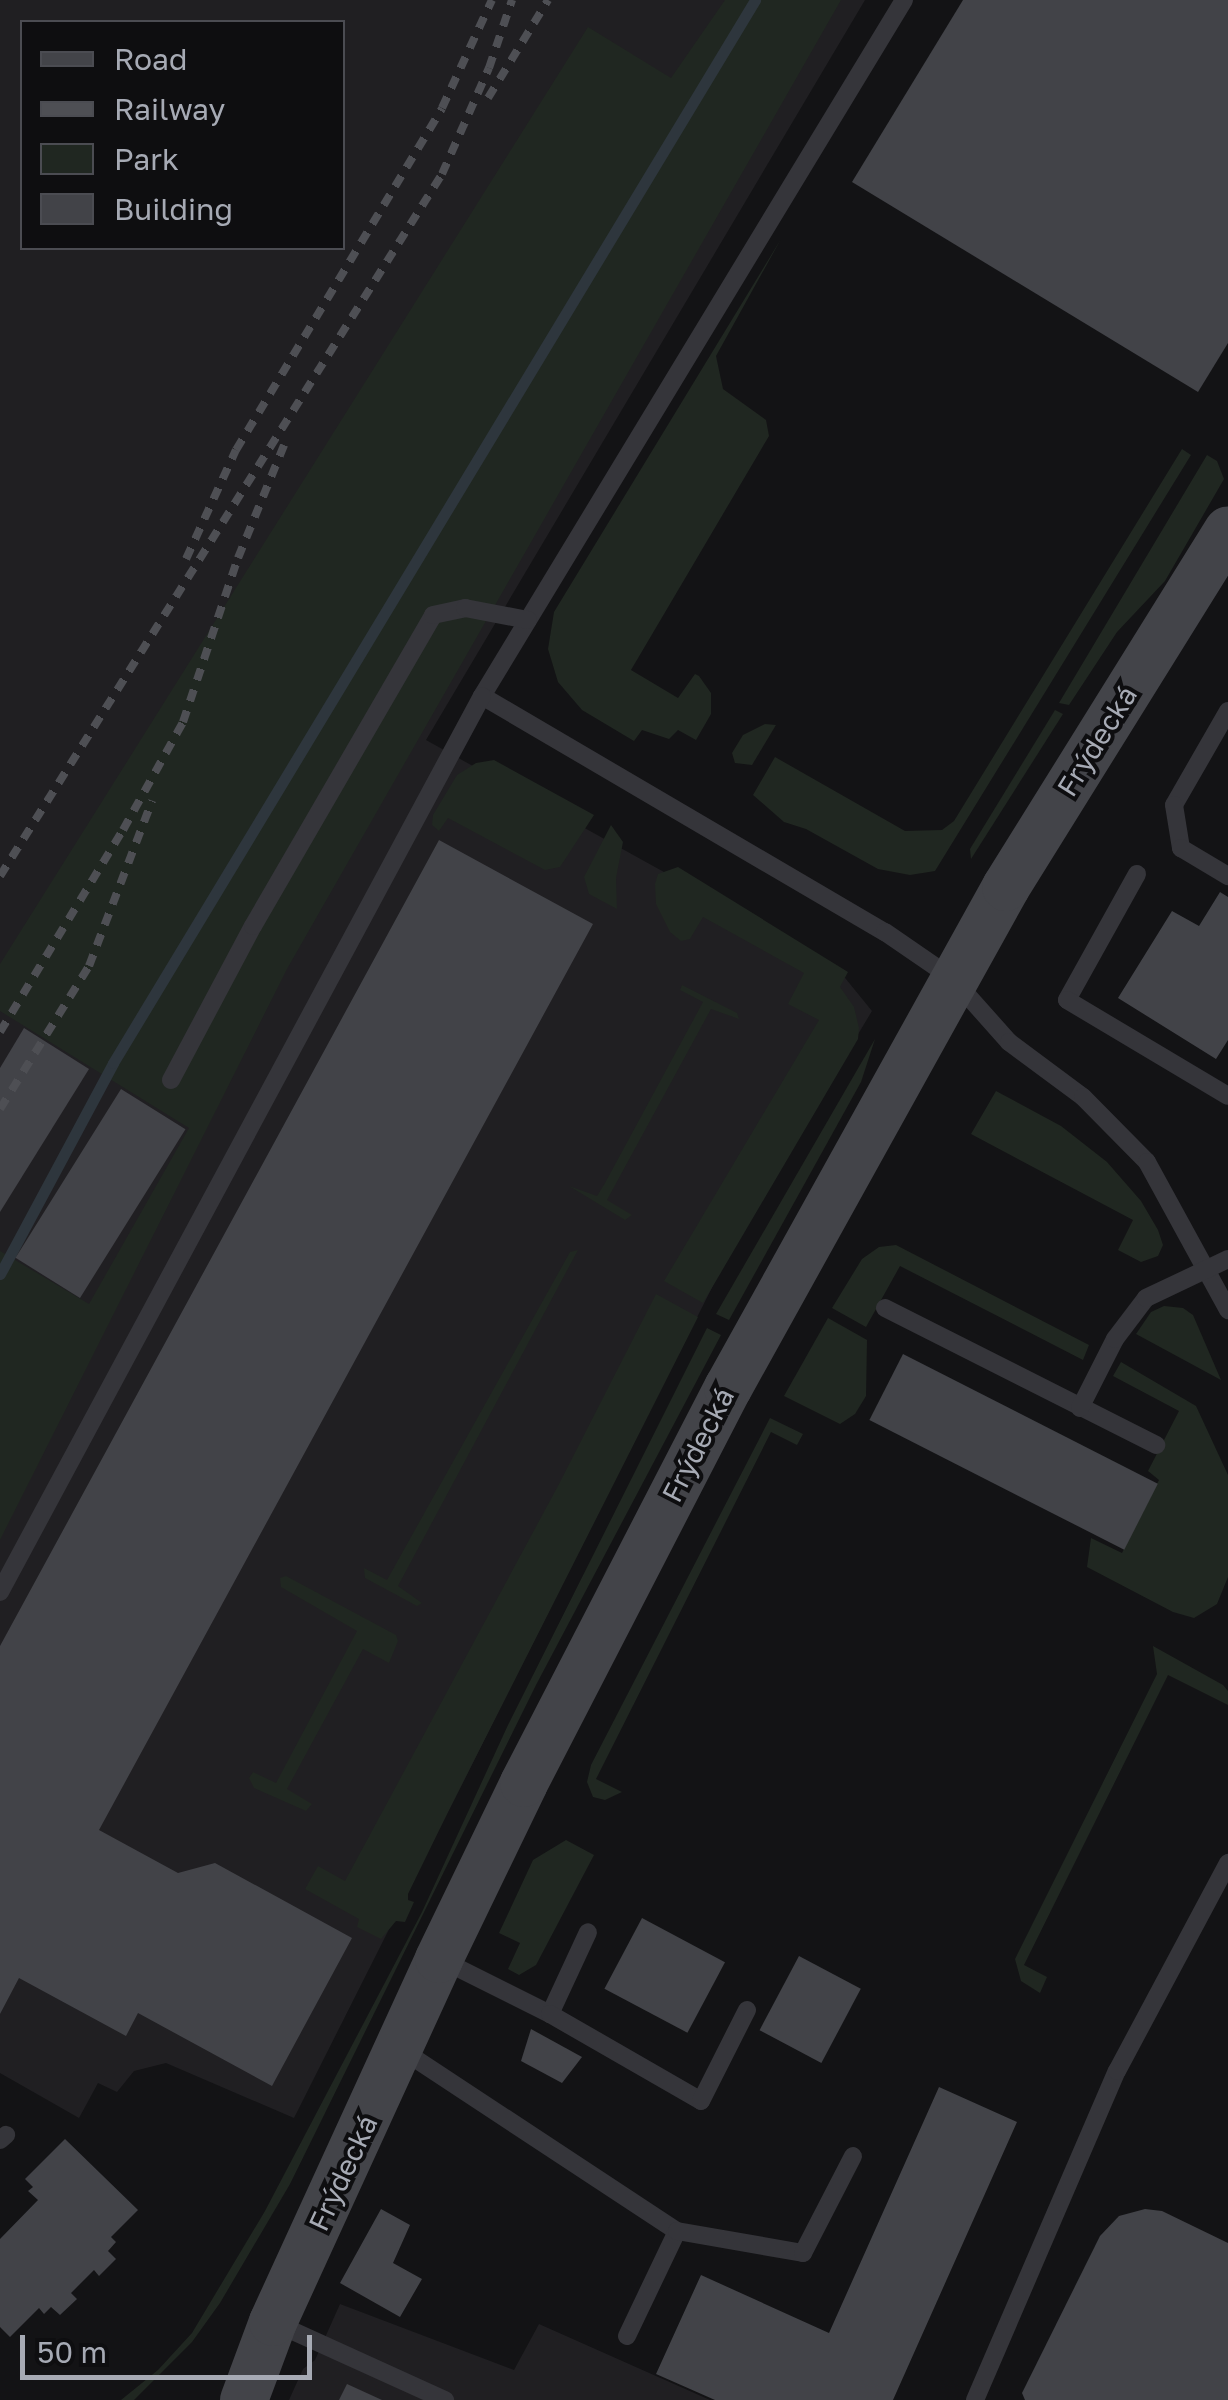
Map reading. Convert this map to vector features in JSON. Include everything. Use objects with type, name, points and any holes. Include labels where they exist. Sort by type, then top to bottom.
[{"type":"main road","name":"Frýdecká","points":[[244,2400],[273,2322],[439,1959],[524,1783],[728,1388],[952,978],[1228,531]]},
{"type":"lane","points":[[0,1592],[482,696],[904,0]]},
{"type":"lane","points":[[171,1080],[253,926],[433,615],[464,608],[528,620]]},
{"type":"lane","points":[[482,696],[870,923],[952,978],[1009,1042],[1083,1097],[1147,1162],[1228,1310]]},
{"type":"lane","points":[[1228,711],[1174,805],[1181,848],[1228,876]]},
{"type":"lane","points":[[1137,874],[1067,1000],[1228,1096]]},
{"type":"lane","points":[[1080,1408],[1115,1339],[1146,1298],[1228,1259]]},
{"type":"lane","points":[[885,1308],[1156,1445]]},
{"type":"lane","points":[[975,2400],[1116,2071],[1228,1863]]},
{"type":"lane","points":[[550,2014],[588,1932]]},
{"type":"lane","points":[[439,1959],[550,2014],[700,2100],[746,2010]]},
{"type":"lane","points":[[399,2048],[677,2231],[803,2253],[853,2156]]},
{"type":"lane","points":[[626,2336],[677,2231]]},
{"type":"lane","points":[[273,2322],[445,2400]]},
{"type":"shaded area","points":[[0,0],[865,0],[426,740],[837,968],[872,1011],[744,1224],[294,2118],[166,2063],[134,2071],[117,2092],[98,2083],[79,2118],[0,2073]]},
{"type":"shaded area","points":[[340,2304],[514,2370],[539,2324],[710,2400],[289,2400],[303,2369],[315,2360]]},
{"type":"green space","points":[[725,0],[841,0],[287,969],[0,1540],[0,1251],[89,1304],[189,1128],[0,1011],[0,964],[588,27],[671,78]]},
{"type":"green space","points":[[781,239],[716,356],[723,389],[766,420],[769,436],[631,670],[678,698],[695,674],[699,676],[711,693],[711,714],[696,740],[678,730],[669,739],[642,730],[634,741],[582,710],[558,682],[548,649],[554,612]]},
{"type":"green space","points":[[1182,449],[1191,455],[935,871],[910,875],[878,869],[806,829],[784,822],[753,795],[775,757],[905,831],[942,830],[954,821]]},
{"type":"green space","points":[[1207,455],[1217,461],[1224,479],[1165,581],[1117,632],[1069,705],[1059,703]]},
{"type":"green space","points":[[1055,710],[1063,714],[971,859],[970,849]]},
{"type":"green space","points":[[765,724],[776,725],[752,765],[735,763],[732,753],[743,735]]},
{"type":"green space","points":[[494,760],[594,815],[560,867],[545,870],[448,818],[439,831],[432,825],[433,815],[457,775],[476,763]]},
{"type":"green space","points":[[611,825],[623,842],[616,878],[617,909],[589,894],[584,877]]},
{"type":"green space","points":[[678,867],[848,972],[840,987],[854,1007],[859,1028],[858,1039],[703,1303],[664,1281],[819,1020],[788,1004],[804,973],[703,917],[690,939],[681,941],[670,932],[656,904],[655,884],[658,874]]},
{"type":"green space","points":[[682,985],[737,1013],[739,1019],[711,1009],[607,1200],[632,1215],[625,1220],[569,1186],[597,1196],[605,1183],[703,1002],[680,990]]},
{"type":"green space","points":[[875,1039],[861,1082],[729,1320],[716,1314]]},
{"type":"green space","points":[[996,1091],[1061,1126],[1107,1162],[1141,1201],[1158,1230],[1163,1245],[1158,1256],[1141,1262],[1118,1250],[1133,1220],[971,1134]]},
{"type":"green space","points":[[896,1245],[1089,1345],[1083,1360],[900,1266],[866,1327],[832,1308],[862,1259],[879,1247]]},
{"type":"green space","points":[[578,1250],[398,1586],[422,1603],[417,1606],[365,1578],[364,1568],[387,1580],[570,1252]]},
{"type":"green space","points":[[656,1294],[698,1317],[408,1894],[408,1900],[414,1902],[405,1922],[396,1921],[381,1939],[357,1927],[359,1919],[305,1889],[318,1866],[345,1881],[559,1484]]},
{"type":"green space","points":[[1164,1306],[1183,1308],[1193,1315],[1221,1380],[1136,1334],[1151,1312]]},
{"type":"green space","points":[[828,1318],[867,1340],[866,1396],[855,1414],[840,1424],[784,1396]]},
{"type":"green space","points":[[707,1328],[721,1335],[536,1685],[290,2184],[220,2303],[192,2342],[134,2400],[121,2400],[158,2370],[192,2333],[265,2211],[422,1912],[508,1725]]},
{"type":"green space","points":[[1121,1362],[1196,1406],[1228,1475],[1228,1577],[1217,1604],[1194,1618],[1173,1612],[1087,1567],[1091,1538],[1122,1553],[1159,1480],[1148,1471],[1179,1411],[1113,1376]]},
{"type":"green space","points":[[770,1418],[803,1434],[797,1445],[771,1432],[596,1779],[622,1792],[605,1800],[593,1797],[587,1782],[591,1765]]},
{"type":"green space","points":[[286,1576],[396,1635],[398,1641],[389,1663],[363,1649],[287,1789],[312,1804],[306,1811],[254,1788],[249,1778],[253,1772],[276,1783],[357,1631],[281,1587],[280,1578]]},
{"type":"green space","points":[[1153,1646],[1223,1685],[1228,1691],[1228,1705],[1168,1675],[1024,1965],[1047,1977],[1040,1993],[1021,1981],[1015,1959],[1157,1674]]},
{"type":"green space","points":[[566,1840],[594,1855],[536,1965],[519,1975],[508,1969],[520,1943],[499,1933],[533,1860]]},
{"type":"building","points":[[963,0],[1228,0],[1228,343],[1198,392],[852,182]]},
{"type":"building","points":[[439,840],[593,924],[99,1830],[178,1873],[215,1863],[352,1938],[272,2086],[138,2013],[126,2036],[19,1978],[0,2014],[0,1646]]},
{"type":"building","points":[[1220,892],[1228,897],[1228,1040],[1216,1059],[1118,998],[1172,911],[1199,926]]},
{"type":"building","points":[[24,1028],[89,1069],[0,1212],[0,1068]]},
{"type":"building","points":[[121,1089],[185,1129],[80,1298],[16,1258]]},
{"type":"building","points":[[903,1354],[1158,1484],[1124,1550],[869,1420]]},
{"type":"building","points":[[642,1918],[725,1962],[687,2033],[604,1989]]},
{"type":"building","points":[[799,1956],[861,1989],[821,2063],[760,2030]]},
{"type":"building","points":[[531,2029],[582,2057],[562,2083],[521,2061]]},
{"type":"building","points":[[939,2087],[1017,2122],[893,2400],[715,2400],[656,2374],[701,2275],[829,2333]]},
{"type":"building","points":[[65,2139],[138,2210],[111,2237],[116,2242],[108,2251],[116,2259],[99,2276],[94,2270],[71,2293],[77,2299],[60,2315],[51,2307],[44,2314],[39,2308],[10,2337],[0,2327],[0,2239],[38,2200],[28,2191],[33,2187],[25,2179]]},
{"type":"building","points":[[381,2209],[410,2225],[393,2263],[422,2279],[400,2317],[340,2283]]},
{"type":"building","points":[[1145,2209],[1162,2211],[1228,2243],[1228,2400],[1025,2400],[1022,2393],[1100,2236],[1119,2216]]},
{"type":"building","points":[[347,2384],[382,2400],[339,2400]]},
{"type":"waterway","points":[[0,1274],[113,1063],[755,0]]},
{"type":"railway","points":[[186,559],[236,450],[442,108],[492,0]]},
{"type":"railway","points":[[0,876],[442,174],[489,68],[512,0]]},
{"type":"railway","points":[[488,98],[548,0]]},
{"type":"railway","points":[[0,1032],[123,830],[183,722],[238,558],[284,445]]},
{"type":"railway","points":[[0,1109],[89,966],[152,801]]}]
